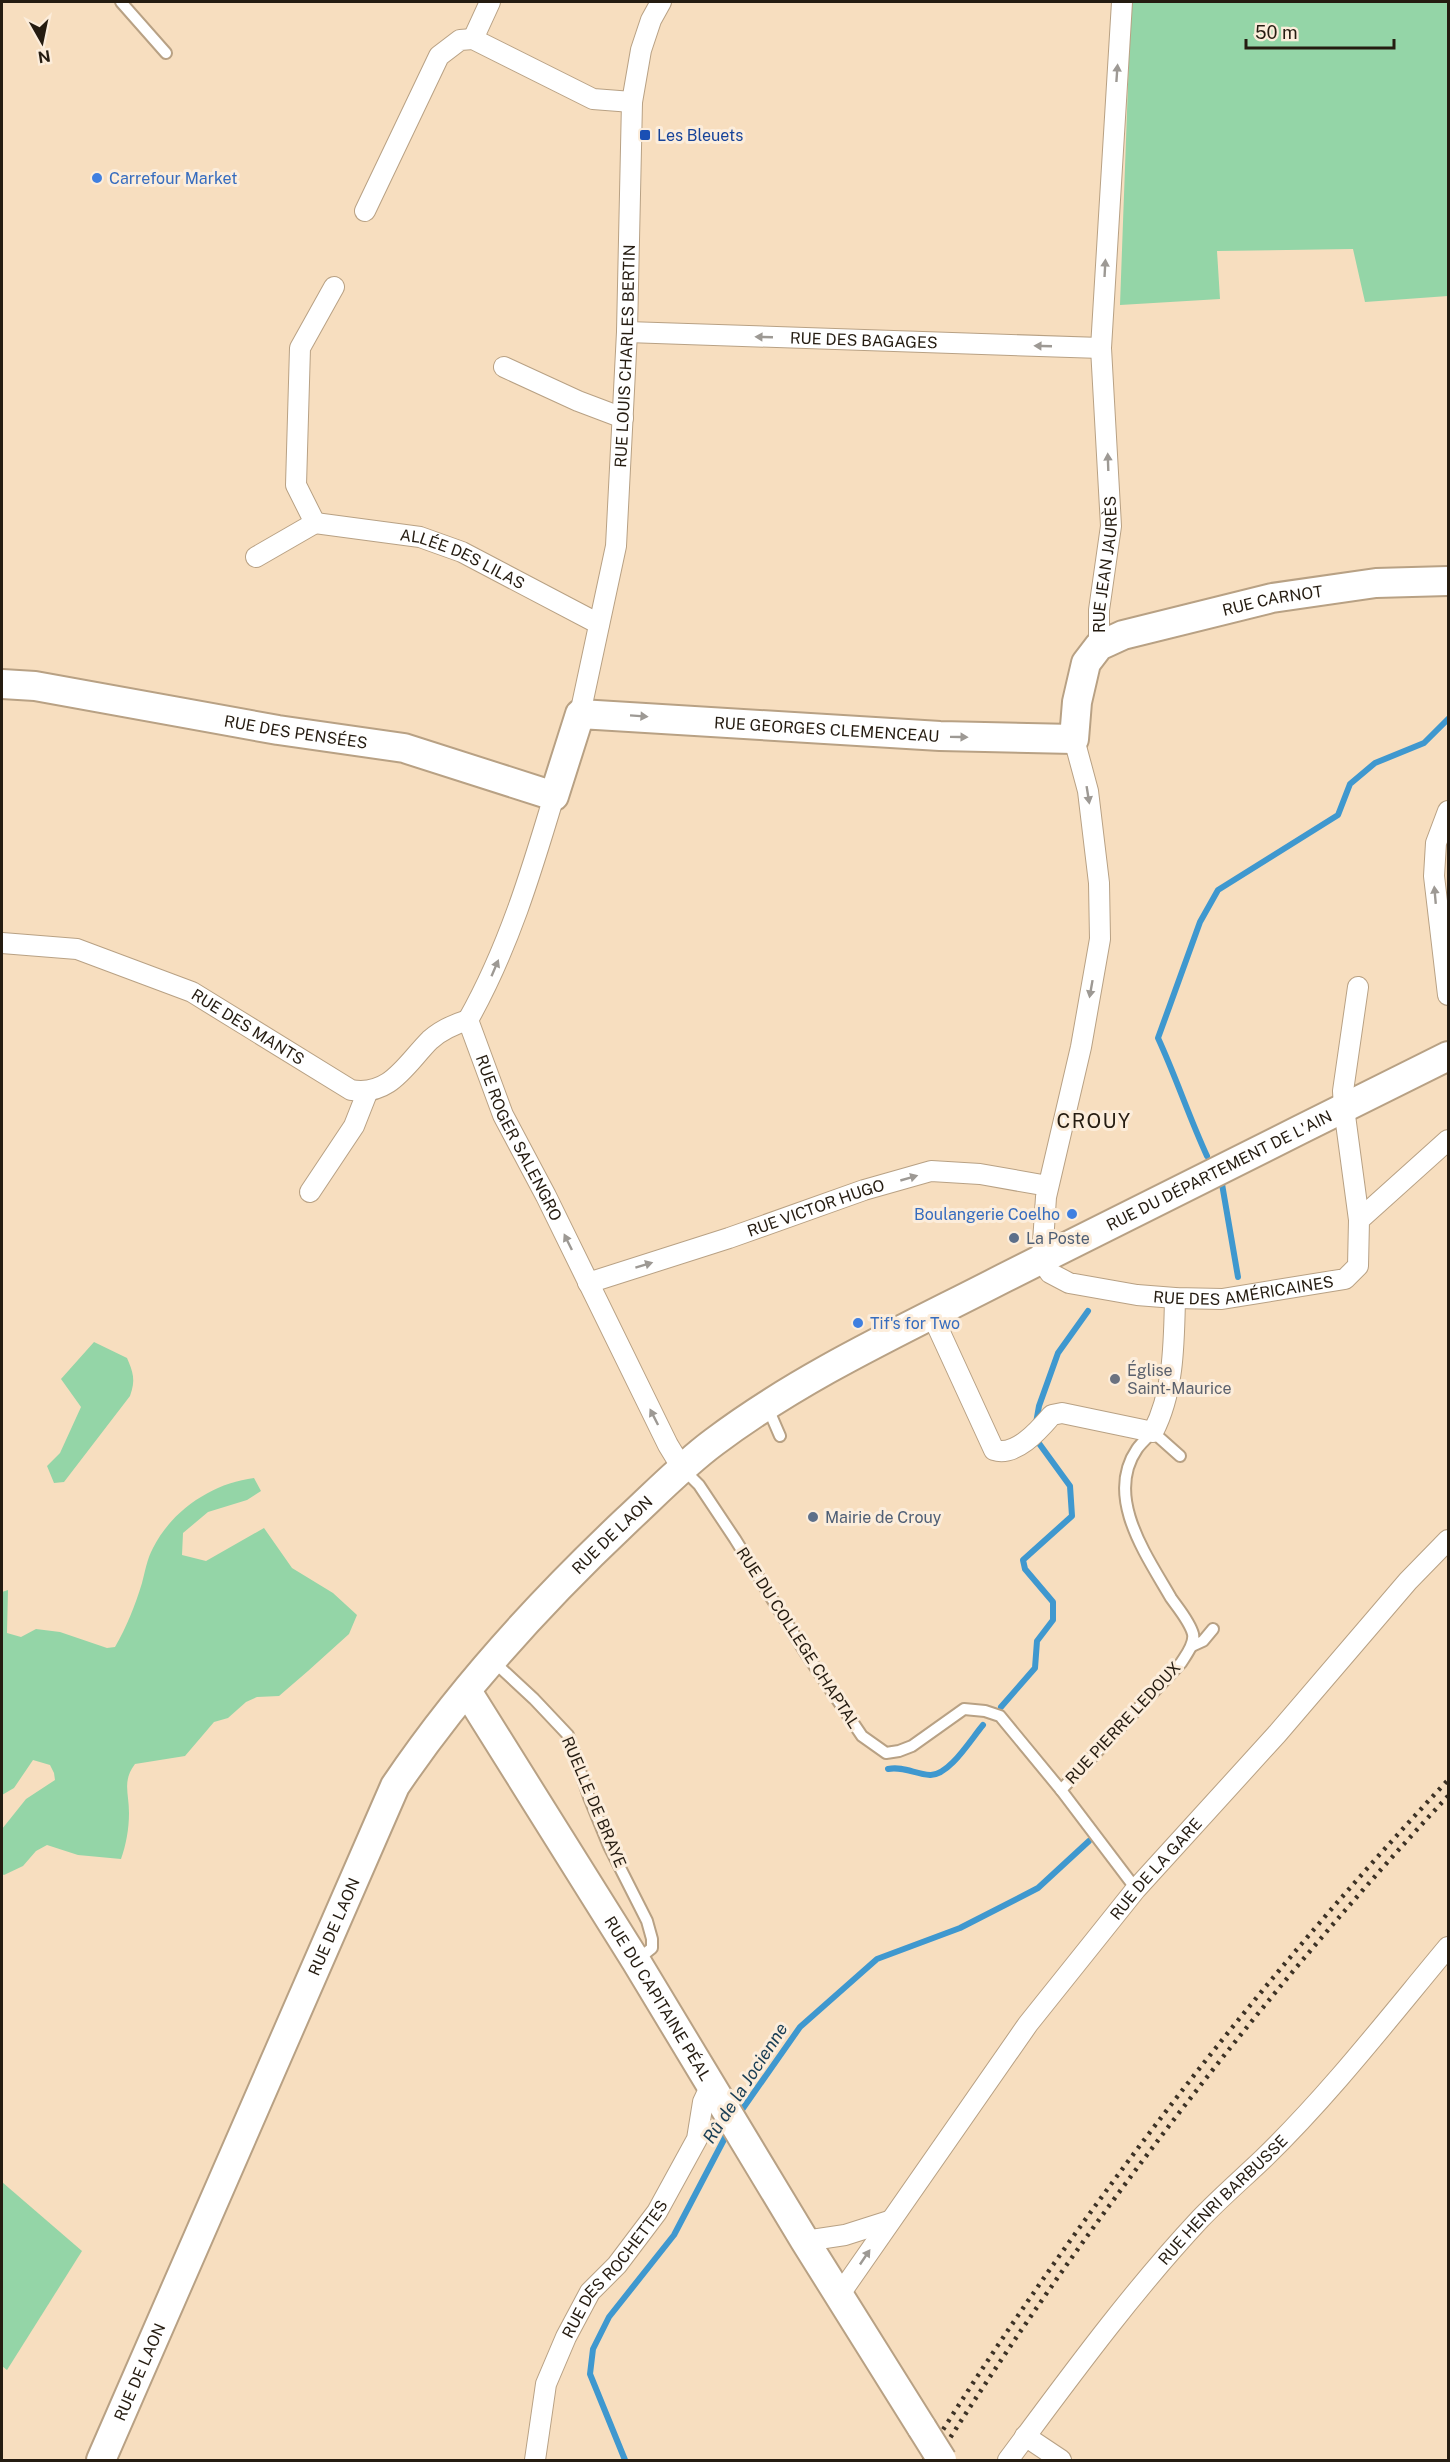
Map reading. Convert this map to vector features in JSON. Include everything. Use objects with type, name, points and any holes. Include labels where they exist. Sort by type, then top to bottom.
[{"type":"street","points":[[473,39],[490,2]]},
{"type":"street","name":"RUE LOUIS CHARLES BERTIN","points":[[580,714],[616,546],[627,332],[632,102],[641,50],[651,20],[661,2]]},
{"type":"street","name":"RUE JEAN JAURÈS","points":[[1042,1258],[1048,1186],[1081,1047],[1100,939],[1099,883],[1088,791],[1074,739],[1077,702],[1086,663],[1099,646],[1099,610],[1111,526],[1101,348],[1122,2]]},
{"type":"street","points":[[366,211],[439,56],[460,40],[473,39],[593,99],[632,102]]},
{"type":"street","points":[[256,557],[315,523],[296,485],[300,348],[334,287]]},
{"type":"street","name":"RUE DES BAGAGES","points":[[627,332],[1101,348]]},
{"type":"street","points":[[504,367],[578,401],[623,418]]},
{"type":"street","name":"ALLÉE DES LILAS","points":[[315,523],[420,537],[462,552],[599,624]]},
{"type":"street","name":"RUE CARNOT","points":[[1099,646],[1123,635],[1272,598],[1376,583],[1449,580]]},
{"type":"street","name":"RUE DES PENSÉES","points":[[2,684],[35,686],[278,730],[404,748],[554,796]]},
{"type":"street","points":[[310,1192],[354,1126],[367,1093],[384,1085],[407,1068],[431,1039],[452,1025],[468,1020],[487,986],[523,900],[580,714]]},
{"type":"street","name":"RUE GEORGES CLEMENCEAU","points":[[580,714],[940,736],[1074,739]]},
{"type":"street","points":[[1449,812],[1436,843],[1434,876],[1449,995]]},
{"type":"street","name":"RUE DES MANTS","points":[[2,943],[77,949],[192,992],[351,1090],[367,1093]]},
{"type":"street","name":"RUE DES AMÉRICAINES","points":[[1042,1258],[1050,1273],[1069,1283],[1137,1295],[1175,1298],[1222,1299],[1345,1279],[1358,1266],[1359,1220],[1343,1091],[1358,987]]},
{"type":"street","name":"RUE ROGER SALENGRO","points":[[468,1020],[503,1115],[668,1445],[682,1468]]},
{"type":"street","name":"RUE DU DÉPARTEMENT DE L'AIN","points":[[682,1468],[766,1405],[803,1382],[1042,1258],[1449,1056]]},
{"type":"street","points":[[1359,1220],[1449,1140]]},
{"type":"street","name":"RUE VICTOR HUGO","points":[[588,1282],[729,1238],[864,1190],[931,1172],[980,1174],[1048,1186]]},
{"type":"street","points":[[932,1315],[994,1450],[1001,1453],[1008,1452],[1038,1431],[1052,1415],[1062,1413],[1153,1432],[1161,1416],[1174,1354],[1175,1298]]},
{"type":"street","name":"RUE DE LAON","points":[[101,2460],[395,1786],[425,1742],[491,1660],[556,1589],[682,1468]]},
{"type":"street","name":"RUE DE LA GARE","points":[[840,2294],[1028,2025],[1136,1889],[1277,1734],[1408,1581],[1449,1540]]},
{"type":"street","name":"RUE DU CAPITAINE PÉAL","points":[[467,1691],[636,1961],[942,2460]]},
{"type":"street","name":"RUE HENRI BARBUSSE","points":[[1008,2460],[1158,2266],[1200,2219],[1263,2159],[1302,2117],[1449,1947]]},
{"type":"street","name":"RUE DES ROCHETTES","points":[[535,2460],[546,2384],[566,2337],[590,2292],[617,2265],[657,2212],[697,2139],[703,2102],[711,2085]]},
{"type":"street","points":[[806,2241],[846,2235],[889,2221]]},
{"type":"street","points":[[1025,2436],[1061,2460]]},
{"type":"lane","points":[[121,2],[166,53]]},
{"type":"lane","points":[[766,1405],[780,1436]]},
{"type":"lane","points":[[1153,1432],[1180,1456]]},
{"type":"lane","name":"RUE PIERRE LEDOUX","points":[[1061,1790],[1181,1663],[1192,1646],[1193,1634],[1156,1573],[1134,1528],[1124,1497],[1124,1481],[1130,1463],[1137,1449],[1153,1432]]},
{"type":"lane","name":"RUE DU COLLEGE CHAPTAL","points":[[682,1468],[699,1485],[862,1736],[886,1753],[912,1746],[964,1709],[984,1711],[1000,1716],[1061,1790],[1136,1889]]},
{"type":"lane","points":[[1192,1646],[1203,1641],[1213,1629]]},
{"type":"lane","name":"RUELLE DE BRAYE","points":[[491,1660],[534,1698],[568,1735],[605,1836],[647,1921],[652,1948],[636,1961]]},
{"type":"green space","points":[[1131,2],[1448,2],[1448,296],[1365,302],[1353,249],[1217,251],[1220,299],[1120,305]]},
{"type":"green space","points":[[94,1342],[127,1358],[133,1376],[132,1390],[130,1396],[64,1482],[54,1483],[47,1466],[60,1453],[81,1407],[61,1379]]},
{"type":"green space","points":[[254,1478],[261,1491],[247,1500],[208,1512],[183,1533],[182,1555],[206,1561],[264,1528],[292,1568],[333,1593],[357,1615],[349,1634],[279,1696],[257,1697],[246,1702],[228,1718],[214,1722],[185,1756],[135,1764],[127,1782],[129,1813],[126,1843],[121,1859],[78,1855],[47,1845],[36,1851],[23,1866],[2,1874],[2,1829],[26,1799],[55,1780],[50,1765],[33,1760],[14,1788],[2,1795],[2,1592],[8,1590],[7,1633],[21,1637],[36,1629],[60,1632],[107,1648],[115,1647],[134,1608],[151,1552],[161,1534],[182,1510],[209,1492]]},
{"type":"green space","points":[[2,2182],[82,2251],[7,2370],[2,2366]]},
{"type":"waterway","points":[[1207,1156],[1158,1038],[1200,922],[1218,890],[1338,815],[1350,784],[1375,763],[1424,743],[1448,719]]},
{"type":"waterway","points":[[1222,1184],[1238,1277]]},
{"type":"waterway","points":[[1036,1423],[1039,1406],[1058,1353],[1088,1311]]},
{"type":"waterway","points":[[1001,1707],[1035,1668],[1037,1641],[1053,1620],[1053,1602],[1025,1569],[1023,1560],[1072,1516],[1070,1486],[1038,1442],[1037,1436]]},
{"type":"waterway","points":[[888,1769],[937,1774],[952,1763],[983,1725]]},
{"type":"waterway","name":"Rû de la Jocienne","points":[[739,2114],[800,2027],[877,1959],[960,1928],[1038,1888],[1089,1841]]},
{"type":"waterway","name":"Rû de la Jocienne","points":[[625,2460],[590,2374],[593,2349],[609,2317],[674,2235],[729,2130]]},
{"type":"railway","points":[[924,2460],[1042,2281],[1104,2193],[1169,2107],[1305,1940],[1448,1780]]},
{"type":"railway","points":[[936,2460],[1052,2285],[1177,2116],[1309,1953],[1448,1796]]},
{"type":"place","name":"Les Bleuets","points":[[645,135]]},
{"type":"place","name":"Carrefour Market","points":[[97,178]]},
{"type":"place","name":"Boulangerie Coelho","points":[[1072,1214]]},
{"type":"place","name":"La Poste","points":[[1014,1238]]},
{"type":"place","name":"Tif's for Two","points":[[858,1323]]},
{"type":"place","name":"Église Saint-Maurice","points":[[1115,1379]]},
{"type":"place","name":"Mairie de Crouy","points":[[813,1517]]},
{"type":"district","name":"CROUY","points":[[1094,1121]]}]
